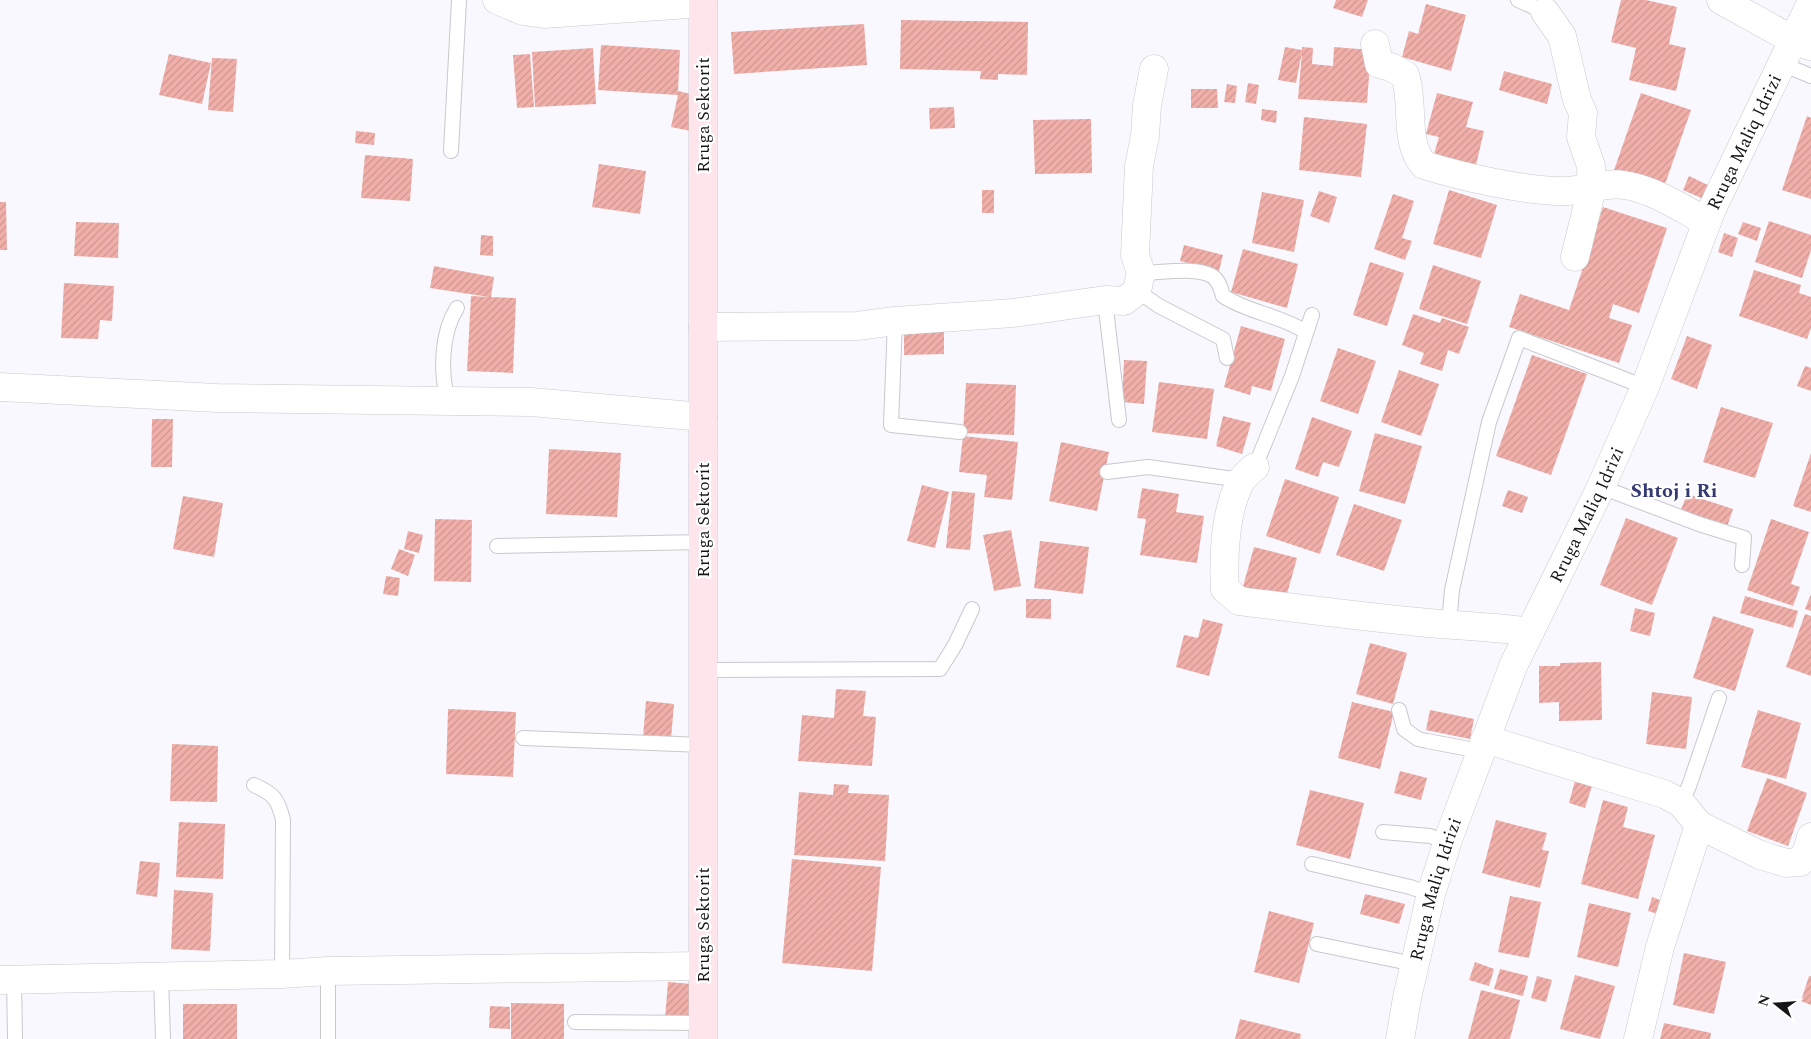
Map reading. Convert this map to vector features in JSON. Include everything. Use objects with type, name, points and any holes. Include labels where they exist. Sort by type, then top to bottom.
[{"type":"street","points":[[497,0],[523,11],[544,14],[703,2]]},
{"type":"street","points":[[1721,0],[1802,43]]},
{"type":"street","name":"Rruga Sektorit","points":[[703,2],[703,1031]]},
{"type":"street","name":"Rruga Maliq Idrizi","points":[[1400,1039],[1414,964],[1431,894],[1447,842],[1482,745],[1514,664],[1601,487],[1645,387],[1707,222],[1782,64],[1802,43],[1811,3]]},
{"type":"street","points":[[1545,12],[1562,36],[1577,100],[1583,113],[1581,137],[1591,166],[1592,188],[1575,257]]},
{"type":"street","points":[[1375,44],[1379,64],[1391,67],[1405,75],[1410,90],[1411,126],[1416,156],[1424,165],[1532,188],[1566,191],[1592,188],[1606,184],[1624,185],[1657,194],[1707,222]]},
{"type":"street","points":[[703,327],[857,326],[895,321],[1013,313],[1105,300],[1124,301],[1139,282],[1135,254],[1138,175],[1145,136],[1147,105],[1154,69]]},
{"type":"street","points":[[0,387],[217,398],[531,402],[703,417]]},
{"type":"street","points":[[1248,473],[1233,502],[1227,531],[1224,571],[1226,590],[1239,600],[1348,615],[1486,626],[1530,632]]},
{"type":"street","points":[[1482,745],[1664,794],[1680,803],[1699,825],[1760,855],[1786,863],[1800,862],[1807,851],[1811,836]]},
{"type":"street","points":[[1638,1039],[1660,947],[1699,825]]},
{"type":"street","points":[[7,980],[282,974],[328,971],[703,966]]},
{"type":"lane","points":[[451,152],[458,0]]},
{"type":"lane","points":[[1518,0],[1545,12]]},
{"type":"lane","points":[[1782,64],[1811,76]]},
{"type":"lane","points":[[1227,358],[1223,339],[1159,306],[1139,282],[1176,271],[1212,276],[1219,283],[1223,296],[1230,301],[1276,317],[1306,332]]},
{"type":"lane","points":[[1105,300],[1119,420]]},
{"type":"lane","points":[[448,400],[444,386],[446,332],[449,321],[457,308]]},
{"type":"lane","points":[[1107,472],[1148,467],[1248,473],[1272,428],[1312,316]]},
{"type":"lane","points":[[895,321],[891,425],[960,432]]},
{"type":"lane","points":[[1449,624],[1452,590],[1489,422],[1519,338],[1645,387]]},
{"type":"lane","points":[[1601,487],[1699,524],[1744,538],[1742,566]]},
{"type":"lane","points":[[497,546],[703,542]]},
{"type":"lane","points":[[703,670],[940,669],[955,645],[972,609]]},
{"type":"lane","points":[[1680,803],[1689,786],[1719,698]]},
{"type":"lane","points":[[1399,710],[1404,729],[1418,739],[1482,745]]},
{"type":"lane","points":[[523,738],[703,745]]},
{"type":"lane","points":[[254,786],[269,792],[279,804],[282,820],[282,974]]},
{"type":"lane","points":[[1383,832],[1430,836],[1447,842]]},
{"type":"lane","points":[[1312,864],[1410,887],[1431,894]]},
{"type":"lane","points":[[1317,944],[1414,964]]},
{"type":"lane","points":[[328,971],[328,1039]]},
{"type":"lane","points":[[161,976],[163,1039]]},
{"type":"lane","points":[[7,980],[15,1039]]},
{"type":"lane","points":[[575,1022],[703,1031]]},
{"type":"building","points":[[1336,0],[1368,0],[1362,17],[1333,8]]},
{"type":"building","points":[[1621,0],[1646,0],[1677,7],[1669,44],[1686,48],[1676,91],[1629,80],[1636,48],[1611,42]]},
{"type":"building","points":[[1426,4],[1466,15],[1451,71],[1402,57],[1409,31],[1418,34]]},
{"type":"building","points":[[901,20],[1028,22],[1027,75],[998,74],[998,80],[980,79],[981,71],[900,69]]},
{"type":"building","points":[[864,24],[867,65],[734,74],[731,32]]},
{"type":"building","points":[[601,45],[680,50],[678,91],[699,96],[691,131],[671,127],[678,95],[598,90]]},
{"type":"building","points":[[1285,47],[1302,50],[1302,47],[1313,48],[1312,64],[1333,66],[1334,47],[1371,50],[1367,103],[1298,99],[1302,52],[1296,83],[1278,80]]},
{"type":"building","points":[[593,48],[596,104],[535,107],[532,52]]},
{"type":"building","points":[[169,54],[211,63],[202,104],[159,95]]},
{"type":"building","points":[[530,54],[534,107],[517,108],[513,55]]},
{"type":"building","points":[[212,58],[237,59],[233,112],[208,110]]},
{"type":"building","points":[[1504,71],[1552,84],[1547,104],[1499,90]]},
{"type":"building","points":[[1248,83],[1259,85],[1256,104],[1245,102]]},
{"type":"building","points":[[1227,84],[1237,86],[1235,103],[1224,102]]},
{"type":"building","points":[[1191,89],[1217,89],[1218,108],[1191,108]]},
{"type":"building","points":[[1437,93],[1473,102],[1466,127],[1484,131],[1476,165],[1434,154],[1439,137],[1426,134]]},
{"type":"building","points":[[1641,93],[1691,110],[1664,187],[1614,170]]},
{"type":"building","points":[[954,107],[955,128],[930,129],[929,108]]},
{"type":"building","points":[[1262,109],[1277,111],[1276,123],[1261,120]]},
{"type":"building","points":[[1807,116],[1811,118],[1811,199],[1782,190]]},
{"type":"building","points":[[1304,117],[1367,124],[1361,177],[1299,170]]},
{"type":"building","points":[[1091,119],[1092,173],[1035,174],[1033,120]]},
{"type":"building","points":[[356,131],[375,133],[374,145],[355,143]]},
{"type":"building","points":[[365,155],[413,159],[410,201],[361,198]]},
{"type":"building","points":[[599,164],[646,171],[640,214],[592,207]]},
{"type":"building","points":[[1689,176],[1712,187],[1706,200],[1683,190]]},
{"type":"building","points":[[982,190],[994,190],[994,213],[982,213]]},
{"type":"building","points":[[1449,190],[1497,205],[1481,258],[1433,244]]},
{"type":"building","points":[[1319,191],[1337,197],[1329,223],[1310,216]]},
{"type":"building","points":[[1262,192],[1304,200],[1294,252],[1252,243]]},
{"type":"building","points":[[1393,194],[1414,201],[1402,238],[1412,241],[1405,260],[1374,249]]},
{"type":"building","points":[[0,202],[6,202],[7,250],[0,250]]},
{"type":"building","points":[[1603,207],[1667,228],[1639,313],[1613,304],[1609,318],[1632,325],[1619,363],[1509,327],[1520,294],[1569,310]]},
{"type":"building","points":[[1769,221],[1811,235],[1811,250],[1802,278],[1755,262]]},
{"type":"building","points":[[76,222],[119,223],[118,258],[74,256]]},
{"type":"building","points":[[1743,222],[1761,228],[1757,241],[1738,234]]},
{"type":"building","points":[[1724,233],[1738,238],[1732,257],[1718,252]]},
{"type":"building","points":[[481,235],[493,236],[493,256],[480,255]]},
{"type":"building","points":[[1184,245],[1223,255],[1219,271],[1180,261]]},
{"type":"building","points":[[1243,249],[1298,264],[1287,308],[1231,292]]},
{"type":"building","points":[[1370,262],[1404,273],[1387,326],[1353,315]]},
{"type":"building","points":[[1433,265],[1481,281],[1467,324],[1419,309]]},
{"type":"building","points":[[434,266],[494,277],[491,297],[516,298],[513,373],[467,371],[471,296],[489,297],[430,288]]},
{"type":"building","points":[[1754,270],[1801,285],[1799,293],[1811,297],[1811,328],[1807,339],[1739,316]]},
{"type":"building","points":[[64,283],[114,286],[112,321],[100,320],[98,339],[61,338]]},
{"type":"building","points":[[1413,314],[1440,323],[1442,318],[1469,327],[1459,354],[1448,350],[1442,371],[1420,364],[1424,353],[1402,345]]},
{"type":"building","points":[[1241,326],[1285,339],[1271,391],[1252,386],[1250,395],[1224,387]]},
{"type":"building","points":[[904,329],[944,329],[944,354],[904,355]]},
{"type":"building","points":[[1687,336],[1712,345],[1697,389],[1671,379]]},
{"type":"building","points":[[1338,348],[1376,361],[1358,414],[1320,401]]},
{"type":"building","points":[[1532,355],[1587,374],[1551,475],[1496,456]]},
{"type":"building","points":[[1124,360],[1147,361],[1144,404],[1122,402]]},
{"type":"building","points":[[1805,366],[1811,368],[1811,391],[1797,386]]},
{"type":"building","points":[[1399,370],[1439,384],[1421,436],[1381,422]]},
{"type":"building","points":[[1159,382],[1214,389],[1207,439],[1152,432]]},
{"type":"building","points":[[966,383],[1016,385],[1014,435],[963,433]]},
{"type":"building","points":[[1721,407],[1773,423],[1755,478],[1703,462]]},
{"type":"building","points":[[1223,416],[1251,423],[1242,454],[1216,446]]},
{"type":"building","points":[[1312,417],[1352,431],[1339,467],[1323,462],[1318,477],[1295,469]]},
{"type":"building","points":[[152,419],[173,419],[172,467],[151,467]]},
{"type":"building","points":[[1375,433],[1422,446],[1405,504],[1359,491]]},
{"type":"building","points":[[963,436],[1018,442],[1012,500],[984,497],[987,475],[959,472]]},
{"type":"building","points":[[1061,442],[1109,452],[1097,511],[1049,501]]},
{"type":"building","points":[[549,449],[621,453],[617,517],[546,514]]},
{"type":"building","points":[[1811,453],[1811,512],[1793,506]]},
{"type":"building","points":[[1285,479],[1339,497],[1320,554],[1266,536]]},
{"type":"building","points":[[922,485],[949,492],[935,548],[907,541]]},
{"type":"building","points":[[1142,488],[1179,494],[1176,512],[1204,516],[1197,563],[1140,555],[1146,519],[1137,518]]},
{"type":"building","points":[[1508,490],[1528,497],[1522,513],[1502,506]]},
{"type":"building","points":[[952,491],[975,493],[970,550],[946,548]]},
{"type":"building","points":[[1687,494],[1733,509],[1726,530],[1679,515]]},
{"type":"building","points":[[183,496],[223,503],[214,557],[173,549]]},
{"type":"building","points":[[1354,504],[1402,520],[1384,571],[1336,555]]},
{"type":"building","points":[[1626,518],[1678,538],[1652,605],[1600,585]]},
{"type":"building","points":[[435,519],[472,520],[471,582],[434,581]]},
{"type":"building","points":[[1771,519],[1809,532],[1791,584],[1800,587],[1793,606],[1747,590]]},
{"type":"building","points":[[1011,530],[1021,586],[994,591],[983,535]]},
{"type":"building","points":[[408,531],[423,535],[419,553],[404,549]]},
{"type":"building","points":[[1040,541],[1089,547],[1083,594],[1034,588]]},
{"type":"building","points":[[1254,547],[1297,558],[1285,601],[1242,590]]},
{"type":"building","points":[[399,549],[415,555],[408,576],[391,569]]},
{"type":"building","points":[[386,576],[400,578],[398,596],[383,594]]},
{"type":"building","points":[[1811,594],[1811,611],[1805,609]]},
{"type":"building","points":[[1745,596],[1798,611],[1793,628],[1740,613]]},
{"type":"building","points":[[1026,599],[1051,599],[1051,619],[1026,618]]},
{"type":"building","points":[[1635,608],[1655,613],[1650,636],[1630,631]]},
{"type":"building","points":[[1805,614],[1811,616],[1811,676],[1786,667]]},
{"type":"building","points":[[1713,616],[1754,629],[1735,691],[1693,678]]},
{"type":"building","points":[[1203,619],[1223,624],[1209,676],[1176,667],[1184,635],[1198,638]]},
{"type":"building","points":[[1370,643],[1407,653],[1393,704],[1356,694]]},
{"type":"building","points":[[1601,662],[1602,720],[1559,721],[1559,702],[1539,703],[1539,666],[1560,666],[1560,663]]},
{"type":"building","points":[[836,689],[866,691],[863,716],[876,717],[872,766],[798,761],[802,715],[834,718]]},
{"type":"building","points":[[1652,692],[1692,697],[1686,749],[1646,744]]},
{"type":"building","points":[[646,701],[674,704],[671,739],[643,737]]},
{"type":"building","points":[[1352,702],[1394,712],[1380,769],[1338,758]]},
{"type":"building","points":[[448,709],[516,712],[513,777],[446,774]]},
{"type":"building","points":[[1430,710],[1474,719],[1470,739],[1426,730]]},
{"type":"building","points":[[1758,710],[1801,723],[1786,779],[1741,767]]},
{"type":"building","points":[[172,744],[218,746],[217,802],[170,801]]},
{"type":"building","points":[[1400,771],[1427,778],[1421,800],[1394,793]]},
{"type":"building","points":[[1767,778],[1807,793],[1788,846],[1747,831]]},
{"type":"building","points":[[1575,781],[1592,786],[1585,808],[1569,803]]},
{"type":"building","points":[[834,784],[849,785],[848,793],[889,795],[885,861],[794,855],[799,792],[833,795]]},
{"type":"building","points":[[1310,790],[1364,803],[1350,859],[1296,845]]},
{"type":"building","points":[[1603,800],[1628,807],[1623,827],[1655,835],[1638,899],[1581,884]]},
{"type":"building","points":[[1496,820],[1547,833],[1542,850],[1549,851],[1540,888],[1482,873]]},
{"type":"building","points":[[179,822],[225,824],[223,879],[176,877]]},
{"type":"building","points":[[792,859],[881,867],[872,971],[782,963]]},
{"type":"building","points":[[140,861],[160,863],[157,897],[136,894]]},
{"type":"building","points":[[174,890],[213,893],[210,951],[171,949]]},
{"type":"building","points":[[1365,894],[1405,904],[1399,924],[1360,914]]},
{"type":"building","points":[[1510,896],[1541,902],[1529,958],[1498,952]]},
{"type":"building","points":[[1652,897],[1665,902],[1661,915],[1648,911]]},
{"type":"building","points":[[1589,903],[1631,913],[1618,967],[1577,957]]},
{"type":"building","points":[[1269,911],[1314,923],[1299,983],[1254,972]]},
{"type":"building","points":[[1684,953],[1726,962],[1714,1014],[1673,1005]]},
{"type":"building","points":[[1475,962],[1494,969],[1489,986],[1469,980]]},
{"type":"building","points":[[1500,969],[1528,976],[1523,996],[1494,989]]},
{"type":"building","points":[[1575,975],[1615,986],[1600,1039],[1560,1029]]},
{"type":"building","points":[[1537,976],[1552,980],[1546,1002],[1531,998]]},
{"type":"building","points":[[1809,976],[1811,976],[1811,1005],[1801,1001]]},
{"type":"building","points":[[668,982],[692,984],[688,1021],[665,1019]]},
{"type":"building","points":[[1481,990],[1520,1000],[1510,1039],[1468,1039]]},
{"type":"building","points":[[511,1003],[564,1004],[564,1039],[511,1039]]},
{"type":"building","points":[[183,1004],[237,1004],[237,1039],[183,1039]]},
{"type":"building","points":[[490,1006],[510,1007],[510,1029],[489,1028]]},
{"type":"building","points":[[1240,1019],[1301,1034],[1300,1039],[1235,1039]]},
{"type":"building","points":[[1664,1023],[1711,1033],[1710,1039],[1660,1039]]},
{"type":"district","name":"Shtoj i Ri","points":[[1674,491]]}]
